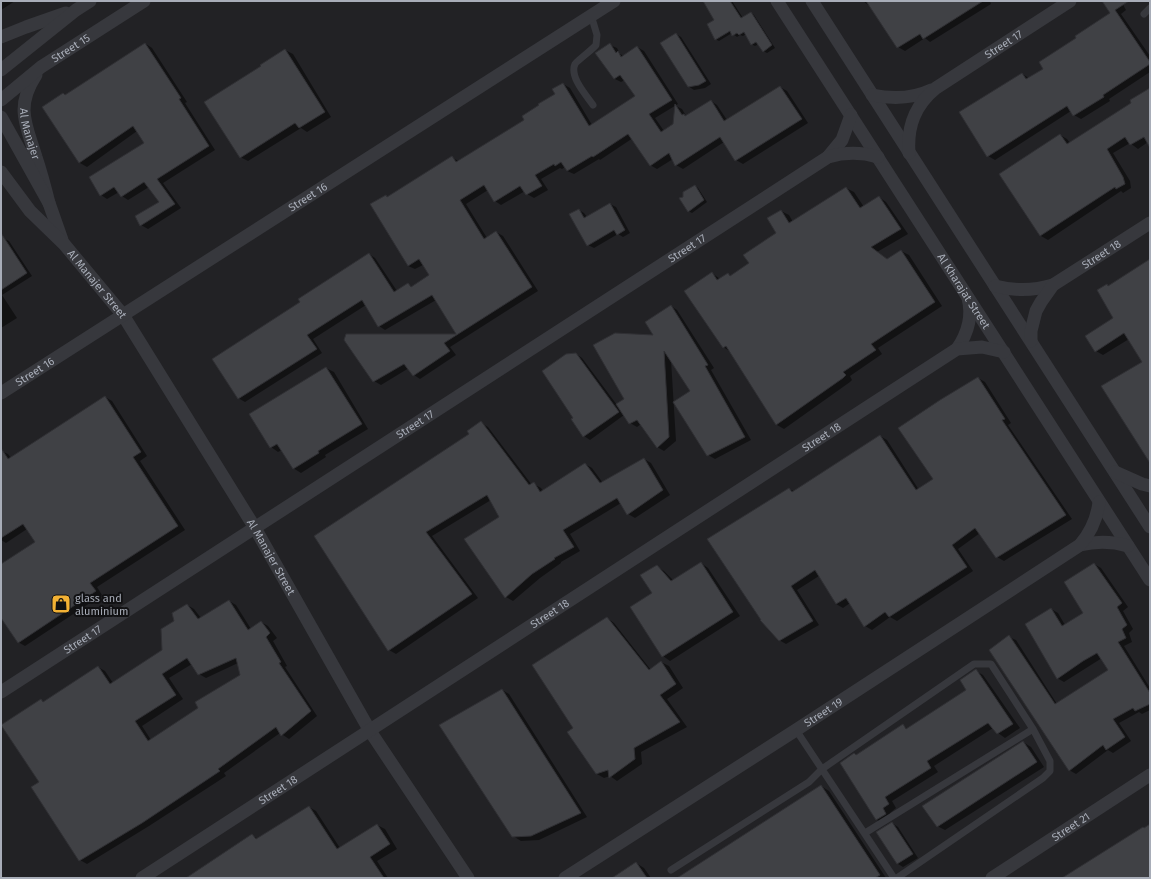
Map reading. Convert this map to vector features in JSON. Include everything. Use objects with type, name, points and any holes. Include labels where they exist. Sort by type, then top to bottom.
[{"type":"street","points":[[1,70],[76,10],[90,1]]},
{"type":"street","name":"Street 15","points":[[1,100],[41,67],[144,1]]},
{"type":"street","name":"Street 16","points":[[1,393],[614,1]]},
{"type":"street","name":"Al Kharajat Street","points":[[777,1],[1150,580]]},
{"type":"street","points":[[812,1],[1150,527]]},
{"type":"street","name":"Street 17","points":[[909,153],[909,132],[915,112],[924,98],[936,88],[1070,1]]},
{"type":"street","points":[[1,37],[39,22],[76,10]]},
{"type":"street","name":"Al Manajer","points":[[41,67],[27,92],[24,100],[24,110],[27,133],[39,165],[48,203]]},
{"type":"street","name":"Street 17","points":[[872,95],[894,98],[905,97],[936,88]]},
{"type":"street","name":"Street 17","points":[[1,692],[828,157],[842,140],[851,115]]},
{"type":"street","name":"Al Manajer Street","points":[[1,117],[48,203],[64,244]]},
{"type":"street","name":"Street 17","points":[[828,157],[854,153],[878,157]]},
{"type":"street","name":"Al Manajer Street","points":[[1,173],[30,211],[64,244],[123,315],[255,528],[370,731],[468,878]]},
{"type":"street","name":"Street 18","points":[[995,286],[1018,290],[1042,288],[1053,285],[1150,223]]},
{"type":"street","name":"Street 18","points":[[1031,341],[1031,331],[1036,311],[1053,285]]},
{"type":"street","name":"Street 18","points":[[142,878],[957,349],[967,333],[969,324],[970,305],[968,296]]},
{"type":"street","name":"Street 18","points":[[957,349],[982,347],[1004,352]]},
{"type":"street","points":[[1115,472],[1150,486]]},
{"type":"street","name":"Street 19","points":[[1080,545],[1091,529],[1098,512],[1099,502]]},
{"type":"street","name":"Street 19","points":[[565,878],[1080,545],[1104,541],[1128,546]]},
{"type":"street","name":"Street 21","points":[[992,878],[1150,775]]},
{"type":"lane","points":[[1144,14],[1150,8]]},
{"type":"lane","points":[[591,15],[597,35],[596,46],[576,64],[574,72],[576,81],[593,105]]},
{"type":"lane","points":[[671,870],[809,782],[822,769],[974,664],[991,664],[1033,730],[1050,761],[1050,771],[1043,778],[896,878],[865,833],[822,769],[796,730]]},
{"type":"lane","points":[[865,833],[1033,730]]},
{"type":"shaded area","points":[[1,1],[1150,1],[1150,878],[1,878]]},
{"type":"building","points":[[703,1],[730,1],[741,18],[751,12],[772,45],[763,52],[756,42],[751,45],[744,32],[739,35],[737,33],[732,36],[730,31],[715,40],[707,24],[714,20]]},
{"type":"building","points":[[866,1],[983,1],[923,39],[920,34],[897,48]]},
{"type":"building","points":[[1102,1],[1129,1],[1115,10],[1150,64],[1103,95],[1104,97],[1073,116],[1067,106],[987,157],[959,112],[1022,73],[1026,79],[1043,69],[1039,62],[1076,38],[1075,36],[1110,13]]},
{"type":"building","points":[[676,33],[706,81],[699,85],[688,87],[660,43]]},
{"type":"building","points":[[145,43],[181,98],[179,99],[209,146],[157,179],[175,204],[140,226],[135,216],[159,202],[144,182],[121,197],[114,187],[100,196],[89,177],[144,143],[133,126],[79,163],[42,107],[63,93],[65,95]]},
{"type":"building","points":[[610,43],[616,53],[618,51],[621,57],[637,46],[672,100],[649,114],[661,132],[673,124],[675,104],[682,115],[684,114],[685,116],[711,100],[724,121],[780,86],[802,119],[735,161],[720,137],[675,166],[669,153],[650,166],[628,134],[593,157],[592,156],[567,171],[561,162],[555,166],[554,164],[535,175],[542,186],[526,195],[520,186],[494,202],[484,185],[460,200],[484,239],[496,231],[532,287],[444,343],[450,351],[413,376],[404,364],[373,382],[344,340],[346,334],[456,334],[432,295],[378,327],[362,300],[307,335],[317,349],[238,399],[212,359],[300,302],[298,299],[369,253],[394,292],[408,283],[411,287],[429,275],[419,259],[408,266],[370,204],[386,195],[387,197],[452,156],[456,162],[524,120],[522,116],[555,94],[552,89],[563,83],[589,126],[635,96],[620,75],[614,79],[595,53]]},
{"type":"building","points":[[285,49],[325,112],[299,128],[295,123],[240,158],[204,102]]},
{"type":"building","points":[[1150,88],[1150,148],[1144,137],[1130,145],[1125,137],[1107,149],[1123,177],[1125,184],[1116,189],[1115,187],[1040,236],[999,174],[1060,134],[1067,144],[1131,103],[1130,100]]},
{"type":"building","points":[[695,185],[704,200],[688,212],[679,198],[683,197],[683,192]]},
{"type":"building","points":[[846,187],[860,208],[879,196],[901,229],[871,247],[887,259],[901,250],[935,302],[871,344],[876,350],[843,372],[846,375],[843,378],[776,425],[726,346],[723,348],[684,291],[712,272],[717,280],[728,273],[730,276],[749,263],[743,255],[776,233],[767,218],[781,210],[789,223]]},
{"type":"building","points":[[610,203],[625,230],[617,235],[614,230],[587,246],[569,214],[579,209],[584,218]]},
{"type":"building","points":[[1,233],[27,273],[1,290]]},
{"type":"building","points":[[1150,259],[1150,463],[1101,386],[1142,362],[1124,333],[1095,352],[1085,336],[1113,318],[1097,290],[1107,284],[1108,286]]},
{"type":"building","points":[[671,305],[708,365],[705,366],[745,437],[707,456],[673,402],[690,391],[664,351],[669,437],[657,448],[637,420],[629,424],[616,404],[624,399],[593,345],[615,333],[653,335],[645,322]]},
{"type":"building","points":[[576,353],[619,412],[583,437],[571,419],[573,418],[542,371],[566,354]]},
{"type":"building","points":[[326,367],[362,424],[318,451],[319,453],[293,469],[277,444],[270,448],[249,414]]},
{"type":"building","points":[[978,377],[1005,419],[1002,420],[1066,515],[996,558],[975,528],[952,545],[967,567],[889,617],[885,612],[864,627],[846,598],[836,604],[815,570],[791,586],[813,621],[779,641],[760,620],[707,539],[789,488],[792,492],[880,435],[916,490],[933,479],[898,428]]},
{"type":"building","points":[[105,396],[141,452],[133,457],[178,526],[90,583],[96,591],[18,643],[1,618],[1,564],[35,542],[23,524],[1,538],[1,448],[8,459]]},
{"type":"building","points":[[481,421],[529,485],[534,482],[540,492],[585,463],[600,483],[644,458],[663,490],[627,515],[617,498],[563,530],[574,547],[554,558],[555,559],[532,574],[505,598],[464,539],[499,517],[487,495],[426,532],[472,594],[388,651],[314,536],[469,434],[467,431]]},
{"type":"building","points":[[701,562],[733,612],[662,657],[630,607],[652,593],[640,575],[657,565],[671,581]]},
{"type":"building","points":[[1094,563],[1122,603],[1117,607],[1127,625],[1122,629],[1126,638],[1118,642],[1150,693],[1150,704],[1135,711],[1133,708],[1113,719],[1125,737],[1106,750],[1103,745],[1069,771],[989,650],[1009,635],[1055,704],[1108,670],[1097,653],[1057,679],[1025,624],[1051,608],[1062,626],[1083,613],[1064,582]]},
{"type":"building","points":[[229,600],[248,630],[261,621],[270,633],[266,637],[281,662],[279,663],[311,711],[281,736],[276,727],[218,769],[220,771],[142,823],[79,861],[31,787],[39,782],[1,725],[41,699],[43,702],[98,666],[110,684],[162,650],[161,629],[174,621],[172,613],[187,604],[198,619]],"holes":[[[187,658],[198,675],[236,658],[240,675],[195,702],[198,708],[148,741],[135,721],[176,695],[162,674]]]},
{"type":"building","points":[[607,617],[649,670],[661,661],[676,684],[660,695],[680,722],[634,748],[635,759],[609,778],[608,770],[596,774],[567,732],[573,728],[532,665]]},
{"type":"building","points":[[976,669],[1013,724],[997,734],[988,723],[927,761],[931,768],[885,797],[889,804],[883,808],[886,814],[876,820],[840,763],[854,753],[856,755],[903,724],[906,729],[966,690],[960,680]]},
{"type":"building","points":[[502,689],[581,813],[531,836],[512,837],[439,725]]},
{"type":"building","points":[[1023,741],[1037,762],[937,827],[922,806]]},
{"type":"building","points":[[821,785],[880,875],[875,878],[677,878]]},
{"type":"building","points":[[309,806],[337,849],[377,824],[390,844],[370,857],[384,878],[186,878],[252,834],[256,839]]},
{"type":"building","points":[[892,822],[913,854],[897,864],[876,832]]},
{"type":"building","points":[[1150,824],[1150,878],[1062,878],[1143,827],[1144,828]]},
{"type":"building","points":[[636,862],[647,878],[612,878]]},
{"type":"place","name":"glass and aluminium","points":[[61,604]]}]
